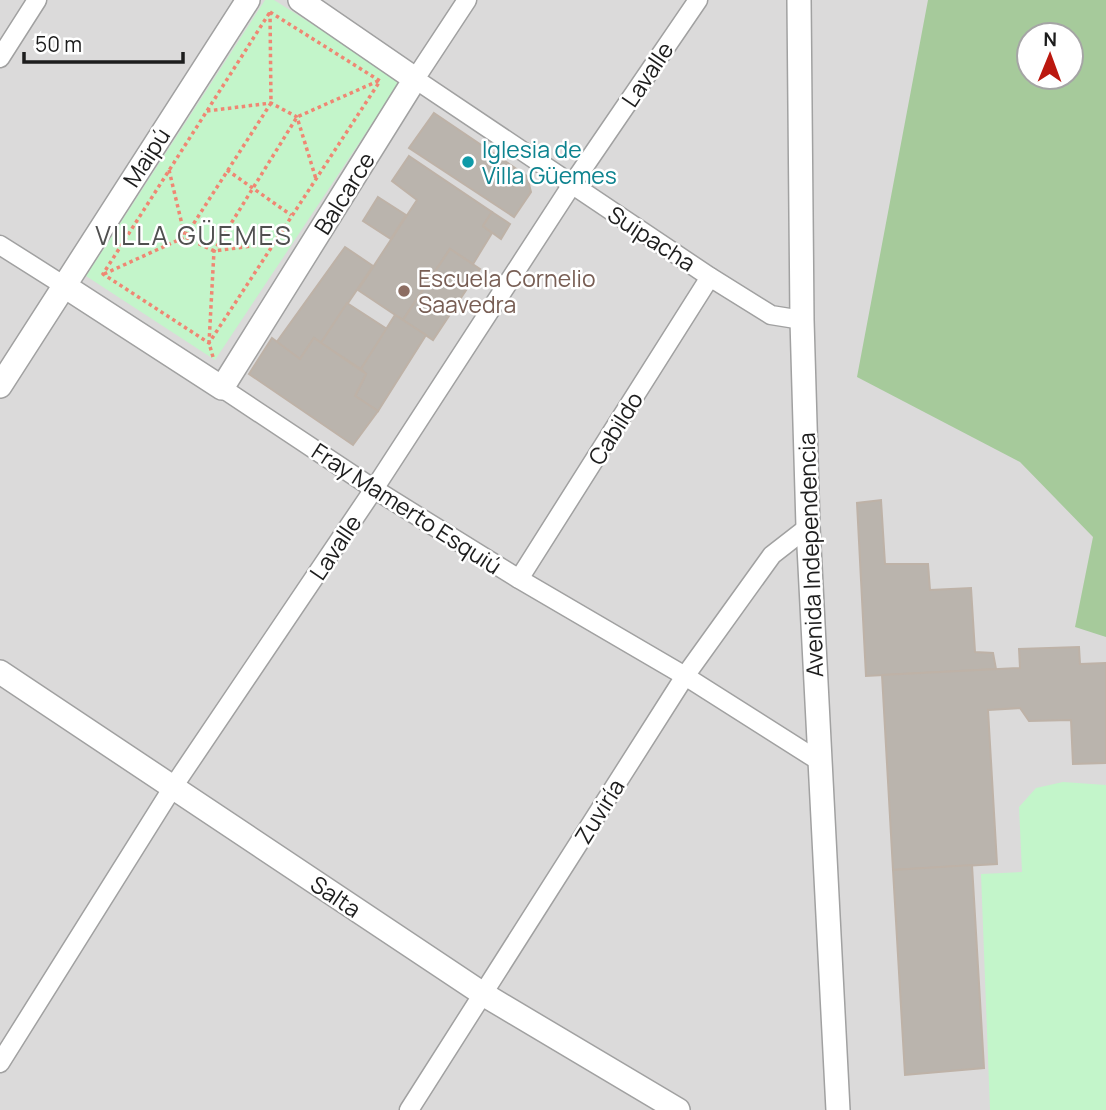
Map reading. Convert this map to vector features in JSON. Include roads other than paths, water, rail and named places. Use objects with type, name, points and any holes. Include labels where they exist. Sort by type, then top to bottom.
[{"type":"street","points":[[0,58],[37,0]]},
{"type":"street","name":"Maipú","points":[[0,386],[248,0]]},
{"type":"street","name":"Suipacha","points":[[300,0],[571,186],[710,277],[771,315],[802,320]]},
{"type":"street","name":"Balcarce","points":[[222,388],[467,0]]},
{"type":"street","name":"Lavalle","points":[[0,1063],[173,787],[374,489],[571,186],[698,0]]},
{"type":"street","name":"Avenida Independencia","points":[[799,0],[802,320],[808,527],[838,1110]]},
{"type":"street","name":"Fray Mamerto Esquiú","points":[[0,246],[374,489],[519,579],[685,676],[819,761]]},
{"type":"street","name":"Cabildo","points":[[519,579],[710,277]]},
{"type":"street","name":"Zuviría","points":[[409,1110],[685,676],[772,555],[808,527]]},
{"type":"street","name":"Salta","points":[[0,672],[483,994],[678,1110]]},
{"type":"place","name":"Iglesia de Villa Güemes","points":[[468,162]]},
{"type":"place","name":"Escuela Cornelio Saavedra","points":[[404,291]]},
{"type":"district","name":"VILLA GÜEMES","points":[[194,235]]}]
